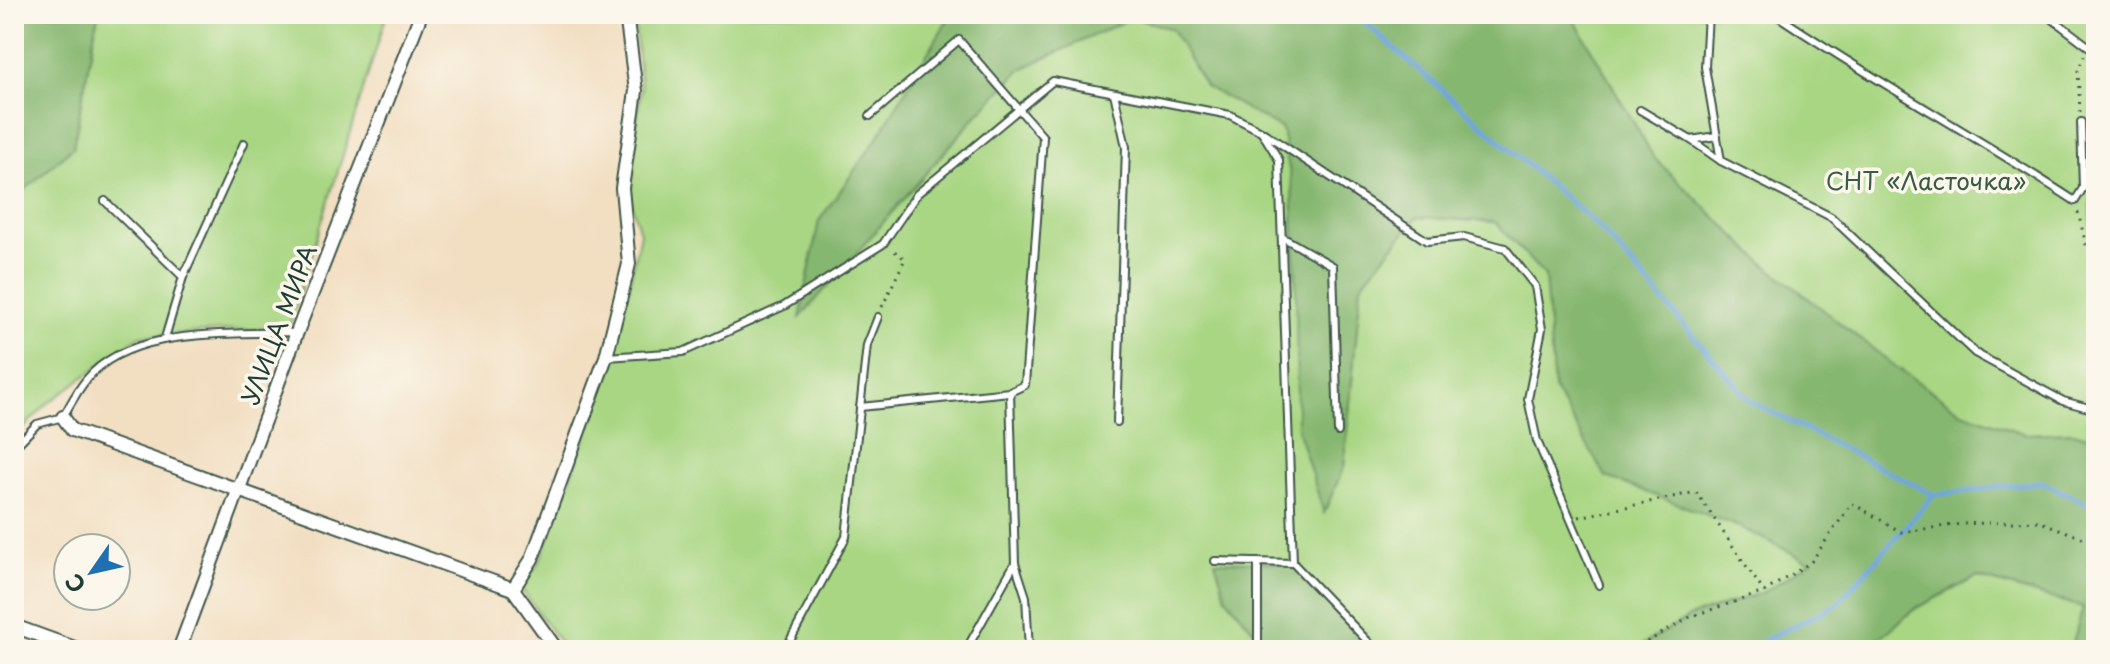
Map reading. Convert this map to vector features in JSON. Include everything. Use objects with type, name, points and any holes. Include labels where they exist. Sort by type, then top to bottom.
[{"type":"street","name":"УЛИЦА МИРА","points":[[179,650],[296,335],[421,14]]},
{"type":"street","points":[[513,589],[532,559],[606,357],[629,264],[622,188],[636,91],[627,14]]},
{"type":"street","points":[[63,417],[72,430],[178,471],[240,490],[513,589],[557,650]]},
{"type":"street","points":[[14,626],[80,650]]},
{"type":"lane","points":[[1708,14],[1705,67],[1721,161]]},
{"type":"lane","points":[[1775,14],[1842,60],[2002,153],[2075,201],[2083,188],[2081,122]]},
{"type":"lane","points":[[2046,14],[2088,46]]},
{"type":"lane","points":[[860,407],[1010,392],[1025,385],[1043,137],[959,40],[870,116]]},
{"type":"lane","points":[[606,357],[683,352],[784,306],[883,244],[917,194],[1053,81],[1230,115],[1261,131],[1427,241],[1464,237],[1505,248],[1535,286],[1542,329],[1528,399],[1537,441],[1599,585]]},
{"type":"lane","points":[[1114,93],[1126,147],[1117,422]]},
{"type":"lane","points":[[1640,110],[1721,161],[1831,217],[1975,353],[2063,401],[2096,410]]},
{"type":"lane","points":[[1261,131],[1279,160],[1293,563],[1376,650]]},
{"type":"lane","points":[[1691,140],[1717,136]]},
{"type":"lane","points":[[165,338],[183,277],[244,143]]},
{"type":"lane","points":[[105,201],[183,277]]},
{"type":"lane","points":[[1282,237],[1333,266],[1338,432]]},
{"type":"lane","points":[[785,650],[846,537],[867,345],[878,317]]},
{"type":"lane","points":[[14,448],[37,424],[63,417],[87,379],[116,356],[165,338],[288,332],[296,335]]},
{"type":"lane","points":[[1010,392],[1015,563],[1026,597],[1029,650]]},
{"type":"lane","points":[[1215,561],[1293,563]]},
{"type":"lane","points":[[1258,562],[1258,650]]},
{"type":"lane","points":[[966,650],[1015,563]]},
{"type":"path","points":[[2081,122],[2078,71],[2088,46]]},
{"type":"path","points":[[2075,201],[2086,245],[2096,262]]},
{"type":"path","points":[[878,317],[905,259],[883,244]]},
{"type":"path","points":[[1571,519],[1696,492],[1764,592]]},
{"type":"path","points":[[1633,650],[1692,616],[1764,592],[1811,562],[1852,503],[1901,532],[1962,524],[2038,521],[2096,543]]},
{"type":"green space","points":[[14,14],[98,14],[73,147],[21,193],[14,208]]},
{"type":"green space","points":[[98,14],[387,14],[289,327],[140,336],[47,404],[14,438],[14,208],[21,193],[73,147]]},
{"type":"green space","points":[[634,14],[951,14],[880,134],[819,221],[801,316],[974,118],[1021,69],[1133,17],[1172,29],[1205,86],[1282,129],[1292,185],[1296,284],[1344,467],[1361,285],[1417,217],[1495,222],[1545,276],[1554,389],[1742,528],[1811,562],[1764,592],[1692,616],[1633,650],[1376,650],[1226,597],[1270,650],[565,650],[521,588],[540,561],[613,363],[640,233],[628,192],[641,89]]},
{"type":"green space","points":[[951,14],[1571,14],[1654,158],[1762,262],[1896,367],[1962,412],[2025,434],[2074,432],[2096,439],[2096,650],[2071,650],[2083,607],[1977,577],[1916,608],[1865,650],[1633,650],[1692,616],[1764,592],[1810,562],[1742,528],[1606,477],[1554,389],[1545,276],[1495,222],[1417,217],[1361,285],[1344,467],[1324,513],[1297,428],[1292,185],[1282,129],[1205,86],[1172,29],[1133,17],[1021,69],[974,118],[800,318],[819,221],[880,134]]},
{"type":"green space","name":"СНТ «Ласточка»","points":[[1571,14],[2096,14],[2091,232],[2096,246],[2096,439],[2074,432],[2025,434],[1962,412],[1896,367],[1762,262],[1654,158]]},
{"type":"green space","points":[[2096,77],[2096,246],[2091,232],[2092,110]]},
{"type":"green space","points":[[1215,561],[1293,563],[1376,650],[1270,650],[1226,597]]},
{"type":"green space","points":[[1977,577],[2083,607],[2071,650],[1865,650],[1916,608]]},
{"type":"waterway","points":[[1355,14],[1600,228],[1750,401],[1934,495],[2042,482],[2096,508]]},
{"type":"waterway","points":[[1745,650],[1836,605],[1934,495]]}]
